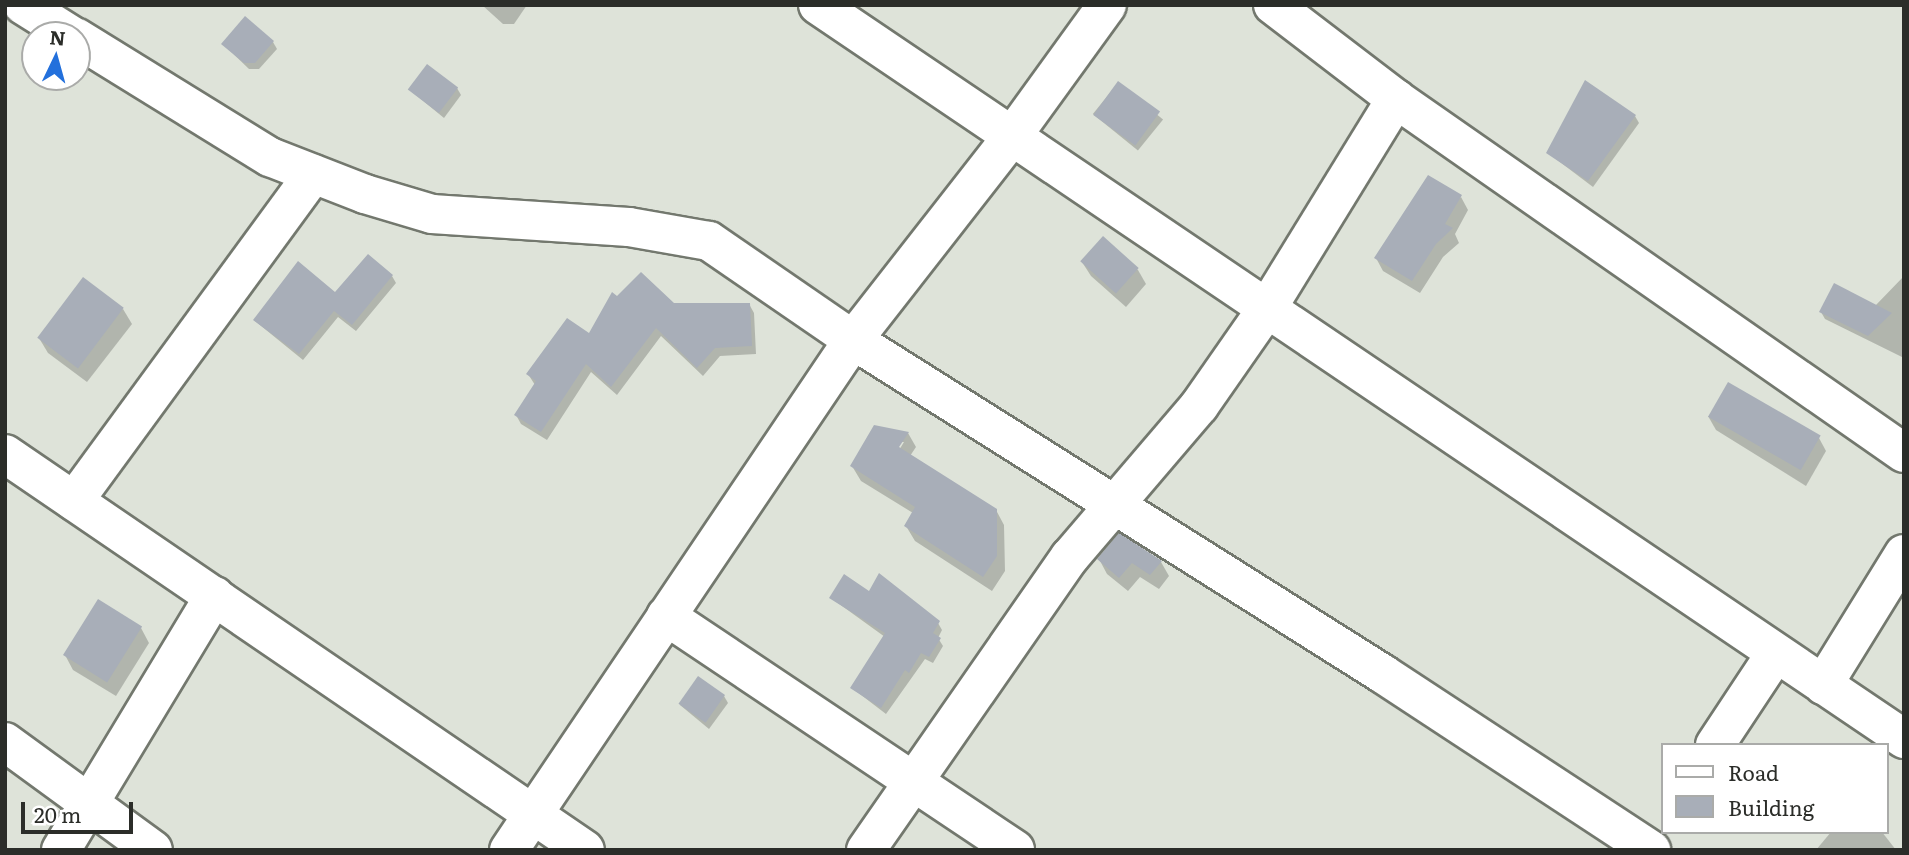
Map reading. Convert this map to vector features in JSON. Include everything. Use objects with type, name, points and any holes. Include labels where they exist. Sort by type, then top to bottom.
[{"type":"street","points":[[23,5],[49,21]]},
{"type":"street","points":[[817,5],[1904,739]]},
{"type":"street","points":[[509,850],[853,340],[1013,135],[1107,5]]},
{"type":"street","points":[[1273,5],[1396,99],[1904,453]]},
{"type":"street","points":[[91,47],[270,157],[432,214],[629,227],[709,242],[853,340],[1651,842]]},
{"type":"street","points":[[866,850],[1070,557],[1199,406],[1266,310],[1396,99]]},
{"type":"street","points":[[74,501],[313,174]]},
{"type":"street","points":[[5,454],[585,850]]},
{"type":"street","points":[[1823,685],[1904,554]]},
{"type":"street","points":[[61,850],[214,596]]},
{"type":"street","points":[[666,616],[1015,850]]},
{"type":"street","points":[[1716,743],[1776,653]]},
{"type":"street","points":[[5,742],[153,850]]},
{"type":"building","points":[[245,16],[274,41],[255,63],[244,63],[221,44]]},
{"type":"building","points":[[427,64],[458,87],[439,113],[408,90]]},
{"type":"building","points":[[1585,80],[1636,115],[1588,181],[1546,153]]},
{"type":"building","points":[[1118,81],[1160,112],[1135,146],[1093,115]]},
{"type":"building","points":[[1428,175],[1462,195],[1445,224],[1453,228],[1436,244],[1412,281],[1374,258]]},
{"type":"building","points":[[1103,236],[1139,268],[1116,293],[1080,261]]},
{"type":"building","points":[[368,254],[393,275],[352,325],[334,311],[299,354],[253,320],[298,261],[335,292]]},
{"type":"building","points":[[641,272],[674,303],[750,303],[752,346],[715,348],[697,368],[656,328],[611,387],[586,364],[541,432],[514,415],[536,381],[526,374],[567,318],[589,333],[612,292],[617,296]]},
{"type":"building","points":[[83,277],[124,308],[78,368],[37,338]]},
{"type":"building","points":[[1834,283],[1892,313],[1868,336],[1819,312]]},
{"type":"building","points":[[1728,382],[1821,435],[1801,470],[1708,417]]},
{"type":"building","points":[[874,425],[909,432],[899,447],[997,509],[997,556],[983,577],[904,526],[915,507],[850,466]]},
{"type":"building","points":[[1119,533],[1162,561],[1150,575],[1132,563],[1119,578],[1097,559]]},
{"type":"building","points":[[879,573],[940,621],[933,633],[941,638],[929,657],[921,653],[909,673],[905,670],[881,708],[850,688],[885,633],[829,598],[844,574],[869,591]]},
{"type":"building","points":[[98,599],[142,627],[107,683],[63,655]]},
{"type":"building","points":[[698,676],[725,695],[706,723],[678,704]]}]
